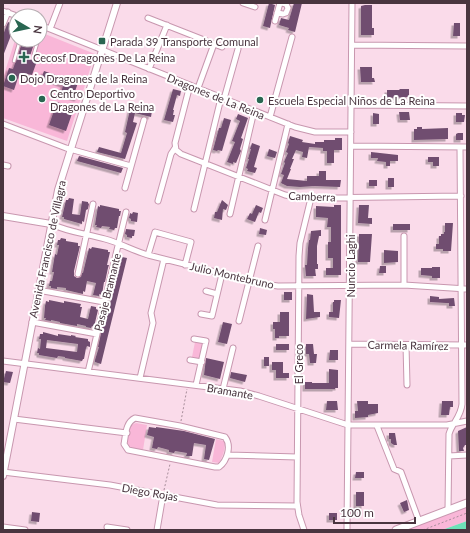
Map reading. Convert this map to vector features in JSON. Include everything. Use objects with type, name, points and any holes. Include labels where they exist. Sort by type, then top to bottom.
[{"type":"main road","points":[[396,530],[467,503]]},
{"type":"street","points":[[50,29],[60,3]]},
{"type":"street","name":"Avenida Francisco de Villagra","points":[[3,474],[58,190],[117,3]]},
{"type":"street","points":[[243,3],[255,7]]},
{"type":"street","points":[[275,21],[277,13],[281,3],[286,4],[288,8],[286,13],[277,13]]},
{"type":"street","name":"Nuncio Laghi","points":[[347,530],[352,3]]},
{"type":"street","points":[[3,24],[5,12]]},
{"type":"street","points":[[148,18],[222,47]]},
{"type":"street","points":[[149,69],[167,25]]},
{"type":"street","name":"Dragones de La Reina","points":[[50,29],[301,129],[315,132],[351,132]]},
{"type":"street","points":[[270,117],[292,37]]},
{"type":"street","points":[[198,88],[214,44]]},
{"type":"street","points":[[352,45],[467,46]]},
{"type":"street","points":[[194,209],[205,163],[238,49]]},
{"type":"street","points":[[158,201],[171,154],[175,148],[175,141],[190,85]]},
{"type":"street","points":[[351,105],[467,106]]},
{"type":"street","points":[[230,214],[254,111]]},
{"type":"street","points":[[125,188],[144,120]]},
{"type":"street","points":[[3,124],[71,150],[131,166]]},
{"type":"street","points":[[265,220],[288,124]]},
{"type":"street","points":[[351,146],[467,147]]},
{"type":"street","points":[[448,510],[449,434],[453,424],[460,415],[462,408],[464,345],[461,288],[460,147]]},
{"type":"street","name":"Camberra","points":[[175,148],[181,154],[290,197],[460,196]]},
{"type":"street","name":"El Greco","points":[[304,530],[297,506],[299,286],[300,248],[311,198]]},
{"type":"street","points":[[78,274],[94,204]]},
{"type":"street","name":"Pasaje Bramante","points":[[88,372],[126,212]]},
{"type":"street","points":[[3,216],[51,224]]},
{"type":"street","name":"Julio Montebruno","points":[[51,224],[87,235],[103,238],[148,255],[249,281],[272,285],[404,285],[467,289]]},
{"type":"street","points":[[148,255],[155,232],[191,242],[185,265]]},
{"type":"street","points":[[404,236],[404,285]]},
{"type":"street","points":[[239,321],[258,246]]},
{"type":"street","points":[[140,378],[153,323],[151,313],[164,259]]},
{"type":"street","points":[[201,314],[212,316],[222,274]]},
{"type":"street","points":[[38,290],[104,302]]},
{"type":"street","points":[[206,291],[217,294]]},
{"type":"street","points":[[32,322],[97,334]]},
{"type":"street","points":[[194,339],[206,341],[196,385]]},
{"type":"street","name":"Carmela Ramírez","points":[[349,344],[464,345]]},
{"type":"street","points":[[406,344],[407,385]]},
{"type":"street","points":[[223,389],[233,348]]},
{"type":"street","points":[[190,360],[202,362]]},
{"type":"street","name":"Bramante","points":[[3,361],[249,393],[348,425],[377,426],[453,424],[467,421]]},
{"type":"street","points":[[135,418],[180,426],[225,437],[228,444],[228,455],[223,464],[219,467],[128,450],[124,444],[127,425],[130,420],[135,418]]},
{"type":"street","points":[[14,419],[126,433]]},
{"type":"street","points":[[377,426],[394,469],[400,472],[419,521]]},
{"type":"street","points":[[228,455],[297,457]]},
{"type":"street","points":[[449,456],[467,455]]},
{"type":"street","name":"Diego Rojas","points":[[3,474],[104,484],[225,505],[297,506]]},
{"type":"street","points":[[157,530],[163,495]]},
{"type":"street","points":[[107,526],[128,530]]},
{"type":"street","points":[[3,527],[25,530]]},
{"type":"lane","points":[[14,61],[18,48]]},
{"type":"lane","points":[[34,54],[36,48]]},
{"type":"path","points":[[180,426],[188,384]]},
{"type":"path","points":[[163,495],[171,458]]},
{"type":"path","points":[[423,530],[467,513]]},
{"type":"shaded area","name":"Centro Deportivo Dragones de La Reina","points":[[48,35],[95,54],[67,141],[3,118],[3,78],[13,48],[48,48]]},
{"type":"shaded area","points":[[195,342],[204,343],[201,359],[192,357]]},
{"type":"shaded area","points":[[136,423],[147,425],[143,450],[129,447],[127,439],[131,425]]},
{"type":"shaded area","points":[[216,439],[224,441],[225,444],[224,452],[219,463],[212,462]]},
{"type":"shaded area","points":[[467,505],[467,521],[442,530],[402,530]]},
{"type":"shaded area","points":[[467,521],[467,530],[442,530]]},
{"type":"building","points":[[269,3],[275,5],[270,28],[263,26]]},
{"type":"building","points":[[294,3],[302,3],[295,32],[288,30],[289,28],[279,25],[281,18],[289,20]]},
{"type":"building","points":[[372,5],[372,28],[374,28],[374,35],[361,35],[361,6]]},
{"type":"building","points":[[8,22],[8,43],[3,56],[3,35]]},
{"type":"building","points":[[454,23],[460,23],[460,36],[453,36]]},
{"type":"building","points":[[20,48],[33,48],[29,59],[37,61],[32,75],[24,73],[23,77],[19,75],[14,90],[3,86],[9,68],[13,69]]},
{"type":"building","points":[[360,67],[372,67],[372,78],[374,78],[375,82],[361,82]]},
{"type":"building","points":[[44,71],[78,83],[74,94],[79,95],[77,99],[61,94],[63,85],[41,79]]},
{"type":"building","points":[[173,89],[181,91],[180,96],[177,95],[173,110],[173,115],[175,115],[173,122],[164,120]]},
{"type":"building","points":[[409,89],[409,97],[387,98],[387,90]]},
{"type":"building","points":[[57,102],[74,108],[66,131],[49,125]]},
{"type":"building","points":[[131,105],[152,111],[151,117],[135,113],[133,122],[137,123],[125,159],[97,152],[99,147],[121,153],[127,133],[125,132]]},
{"type":"building","points":[[399,112],[409,112],[410,120],[400,120]]},
{"type":"building","points":[[373,113],[379,114],[379,124],[373,124]]},
{"type":"building","points":[[456,113],[462,113],[462,115],[465,115],[464,122],[456,122]]},
{"type":"building","points":[[238,114],[248,118],[241,138],[243,139],[240,149],[241,151],[236,163],[233,162],[233,164],[227,162],[235,142],[232,141],[240,121],[236,119]]},
{"type":"building","points":[[224,118],[231,120],[222,151],[213,150],[219,128],[221,128]]},
{"type":"building","points":[[417,127],[422,127],[422,129],[448,128],[448,139],[414,140],[414,129],[417,129]]},
{"type":"building","points":[[463,133],[463,140],[456,140],[456,134]]},
{"type":"building","points":[[290,136],[303,140],[302,142],[315,144],[315,142],[324,142],[324,140],[335,140],[335,138],[342,138],[342,150],[334,150],[334,163],[327,163],[327,151],[323,151],[323,148],[309,147],[307,158],[302,157],[303,152],[296,150],[287,179],[307,181],[307,176],[319,176],[319,171],[326,171],[326,180],[341,180],[340,187],[300,187],[287,186],[281,183],[284,175],[281,174],[288,153],[286,152]]},
{"type":"building","points":[[252,143],[260,146],[254,167],[257,168],[255,173],[247,171],[248,169],[246,168]]},
{"type":"building","points":[[269,149],[277,152],[275,158],[267,156]]},
{"type":"building","points":[[371,152],[398,155],[398,161],[390,161],[390,166],[386,166],[386,162],[377,161],[378,158],[371,158]]},
{"type":"building","points":[[79,156],[123,168],[121,173],[77,161]]},
{"type":"building","points":[[428,157],[439,157],[439,166],[433,166],[433,162],[428,162]]},
{"type":"building","points":[[388,178],[394,178],[394,187],[388,187]]},
{"type":"building","points":[[369,180],[377,180],[377,186],[369,186]]},
{"type":"building","points":[[69,198],[74,199],[72,214],[80,215],[82,201],[88,202],[89,204],[88,209],[86,210],[84,222],[82,221],[82,224],[64,219],[64,217],[62,217],[66,200]]},
{"type":"building","points":[[222,200],[228,205],[226,210],[223,209],[222,220],[214,218],[215,212],[217,212]]},
{"type":"building","points":[[100,205],[119,209],[119,211],[121,211],[117,228],[114,230],[109,229],[110,227],[96,227],[98,206],[100,207]]},
{"type":"building","points":[[256,205],[263,208],[261,213],[259,212],[255,222],[247,219],[250,213],[252,214]]},
{"type":"building","points":[[334,205],[341,205],[341,275],[326,275],[326,268],[333,268],[333,258],[328,258],[328,242],[331,242],[331,227],[327,227],[328,218],[316,217],[316,206],[334,207]]},
{"type":"building","points":[[359,205],[369,205],[368,218],[372,218],[372,224],[358,223]]},
{"type":"building","points":[[133,212],[138,213],[137,222],[131,221],[129,218],[130,213],[132,214]]},
{"type":"building","points":[[445,223],[453,223],[451,251],[436,249],[436,244],[439,244],[439,236],[445,232]]},
{"type":"building","points":[[393,224],[410,224],[410,230],[393,230]]},
{"type":"building","points":[[260,228],[267,230],[266,235],[259,234]]},
{"type":"building","points":[[126,229],[135,230],[132,238],[127,237],[125,234]]},
{"type":"building","points":[[321,230],[321,236],[319,236],[317,246],[318,269],[315,269],[316,276],[306,276],[305,265],[307,265],[311,231]]},
{"type":"building","points":[[359,234],[372,234],[370,262],[358,262]]},
{"type":"building","points":[[61,238],[66,239],[66,241],[78,243],[78,246],[80,246],[74,271],[74,276],[77,278],[81,277],[83,273],[89,248],[91,249],[92,247],[108,250],[108,252],[110,252],[107,265],[109,265],[102,295],[93,295],[96,283],[87,281],[85,292],[83,291],[83,294],[66,290],[66,288],[57,287],[57,289],[49,286],[54,272],[52,272],[55,254],[57,255],[59,245],[57,245],[58,240]]},
{"type":"building","points":[[384,250],[398,251],[398,262],[384,263]]},
{"type":"building","points":[[119,258],[127,258],[101,364],[95,362],[95,360],[107,307],[109,308],[111,300],[109,299]]},
{"type":"building","points":[[380,266],[386,266],[386,273],[379,273]]},
{"type":"building","points":[[440,267],[440,278],[432,278],[432,276],[421,275],[421,268]]},
{"type":"building","points":[[284,292],[292,292],[292,300],[284,300]]},
{"type":"building","points":[[307,294],[313,295],[314,312],[320,312],[320,317],[306,319]]},
{"type":"building","points":[[430,296],[439,297],[439,299],[454,298],[455,306],[449,306],[449,303],[430,302]]},
{"type":"building","points":[[49,300],[81,304],[80,307],[82,307],[80,317],[88,319],[91,306],[96,307],[98,310],[94,327],[92,326],[91,328],[77,324],[77,326],[45,320],[46,301],[49,302]]},
{"type":"building","points":[[334,300],[341,300],[339,318],[329,317],[329,312],[333,312]]},
{"type":"building","points":[[280,312],[289,312],[289,336],[279,336],[279,338],[275,338],[273,322],[280,322]]},
{"type":"building","points":[[223,322],[232,324],[227,344],[218,342]]},
{"type":"building","points":[[43,332],[58,336],[58,334],[71,335],[88,339],[90,342],[90,347],[87,346],[84,359],[82,361],[58,356],[57,358],[39,355],[39,353],[37,353],[38,348],[40,349],[41,339],[39,339],[40,334],[43,334]],"holes":[[[47,340],[78,344],[77,352],[46,348]]]},
{"type":"building","points":[[276,344],[289,344],[289,350],[276,350]]},
{"type":"building","points":[[306,344],[313,344],[314,354],[317,354],[316,363],[310,363],[309,354],[306,354]]},
{"type":"building","points":[[330,350],[338,350],[338,360],[329,360]]},
{"type":"building","points":[[264,357],[269,357],[269,366],[264,366]]},
{"type":"building","points":[[206,358],[224,362],[220,379],[204,375]]},
{"type":"building","points":[[272,362],[283,362],[283,373],[289,373],[289,378],[276,378],[276,370],[272,370]]},
{"type":"building","points":[[329,369],[338,370],[338,388],[305,389],[305,382],[329,383]]},
{"type":"building","points":[[6,371],[13,372],[10,383],[3,382]]},
{"type":"building","points":[[231,372],[247,375],[245,382],[230,378]]},
{"type":"building","points":[[327,401],[337,401],[338,410],[326,410]]},
{"type":"building","points":[[357,401],[368,401],[368,404],[378,404],[378,413],[368,415],[368,417],[355,418],[355,411],[358,411]]},
{"type":"building","points":[[442,401],[453,401],[453,407],[450,407],[449,415],[441,415]]},
{"type":"building","points":[[149,427],[184,431],[215,439],[209,460],[204,459],[206,445],[194,443],[192,456],[186,456],[187,453],[175,451],[174,453],[169,452],[169,450],[158,447],[157,449],[152,448],[154,437],[147,435]]},
{"type":"building","points":[[467,427],[467,445],[463,448],[464,451],[459,451],[458,431]]},
{"type":"building","points":[[389,433],[395,433],[397,445],[391,443]]},
{"type":"building","points":[[356,472],[364,472],[364,478],[355,478]]},
{"type":"building","points":[[356,492],[364,492],[364,506],[356,506]]},
{"type":"building","points":[[407,500],[409,510],[404,512],[400,503]]},
{"type":"building","points":[[32,512],[40,513],[39,522],[31,521]]},
{"type":"building","points":[[329,513],[337,513],[337,520],[329,520]]},
{"type":"place","name":"Parada 39 Transporte Comunal","points":[[102,41]]},
{"type":"place","name":"Cecosf Dragones De La Reina","points":[[24,57]]},
{"type":"place","name":"Dojo Dragones de la Reina","points":[[12,78]]},
{"type":"place","name":"Centro Deportivo Dragones de La Reina","points":[[42,99]]},
{"type":"place","name":"Escuela Especial Niños de La Reina","points":[[260,100]]}]
